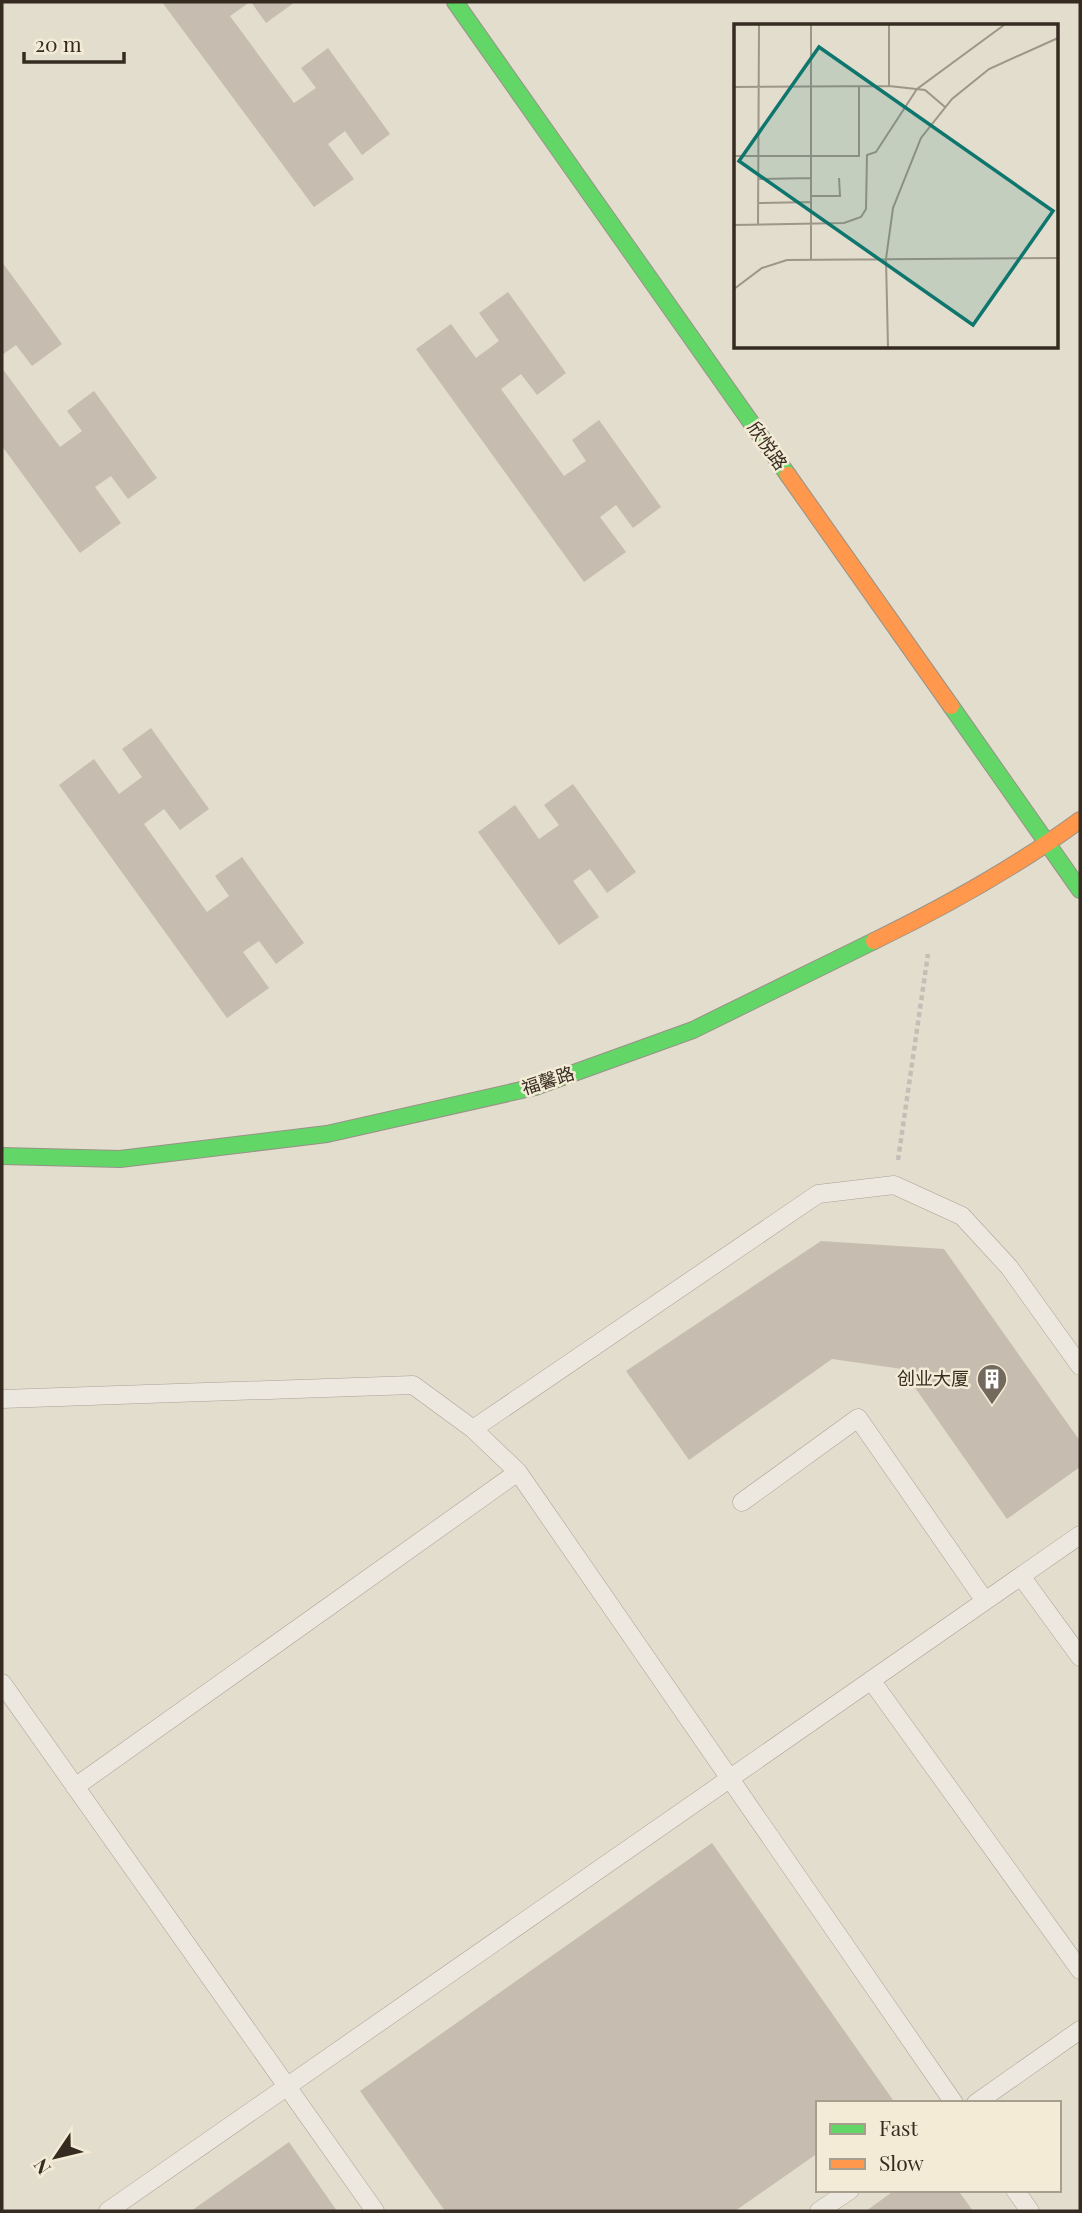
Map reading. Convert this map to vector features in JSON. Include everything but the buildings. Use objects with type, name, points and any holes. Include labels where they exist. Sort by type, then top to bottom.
[{"type":"street","name":"欣悦路","points":[[455,2],[1080,890]]},
{"type":"street","name":"福馨路","points":[[2,1156],[120,1160],[327,1134],[535,1087],[693,1030],[934,912],[1047,844],[1080,820]]},
{"type":"lane","points":[[473,1429],[818,1194],[894,1185],[962,1216],[1009,1267],[1080,1366]]},
{"type":"lane","points":[[2,1399],[413,1385],[473,1429],[518,1472],[953,2101]]},
{"type":"lane","points":[[742,1502],[858,1418],[985,1601]]},
{"type":"lane","points":[[75,1787],[518,1472]]},
{"type":"lane","points":[[108,2211],[1080,1535]]},
{"type":"lane","points":[[1021,1576],[1080,1657]]},
{"type":"lane","points":[[871,1680],[1080,1970]]},
{"type":"lane","points":[[2,1683],[375,2211]]},
{"type":"lane","points":[[979,2101],[1080,2030]]},
{"type":"lane","points":[[819,2211],[847,2192]]},
{"type":"lane","points":[[1016,2192],[1030,2211]]},
{"type":"path","points":[[894,1185],[934,912]]},
{"type":"traffic: fast","points":[[455,2],[788,475]]},
{"type":"traffic: fast","points":[[951,706],[1080,890]]},
{"type":"traffic: fast","points":[[2,1156],[120,1159],[327,1134],[535,1087],[693,1030],[874,941]]},
{"type":"traffic: slow","points":[[788,475],[951,706]]},
{"type":"traffic: slow","points":[[874,941],[980,885],[1080,820]]},
{"type":"place","name":"创业大厦","points":[[992,1406]]}]
